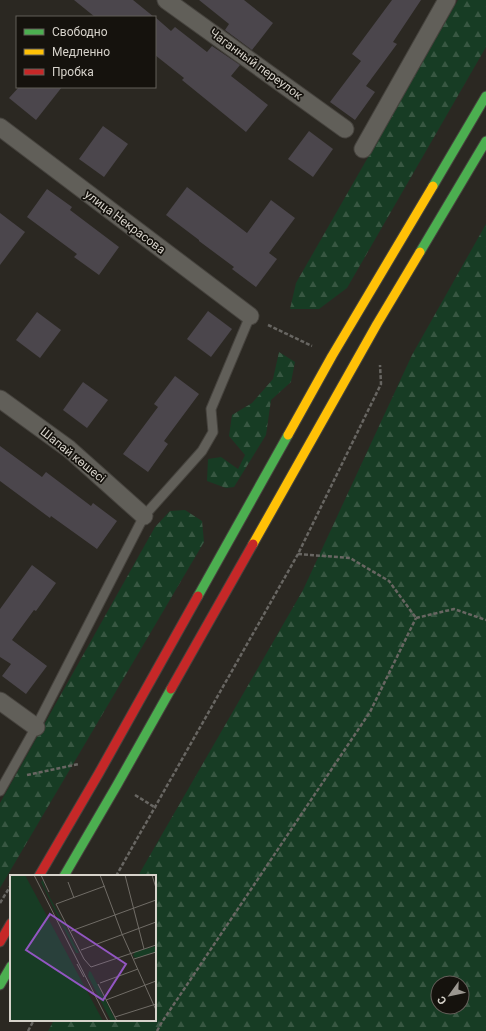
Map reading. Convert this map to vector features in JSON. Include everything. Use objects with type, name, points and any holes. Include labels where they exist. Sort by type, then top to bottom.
[{"type":"main road","points":[[39,875],[103,766],[332,356],[486,96]]},
{"type":"main road","points":[[65,875],[118,785],[377,324],[486,141]]},
{"type":"main road","points":[[0,942],[10,925]]},
{"type":"main road","points":[[0,985],[10,968]]},
{"type":"street","name":"Чаганный переулок","points":[[166,0],[345,129]]},
{"type":"street","points":[[363,149],[448,0]]},
{"type":"street","name":"улица Некрасова","points":[[0,127],[250,316]]},
{"type":"street","name":"Шапай көшесі","points":[[0,399],[69,449],[144,516]]},
{"type":"street","points":[[0,701],[36,727]]},
{"type":"lane","points":[[0,791],[36,727],[144,516],[202,451],[213,432],[211,409],[250,316]]},
{"type":"path","points":[[250,316],[332,356]]},
{"type":"path","points":[[117,875],[298,554],[381,384],[379,362]]},
{"type":"path","points":[[298,554],[350,558],[389,581],[416,618]]},
{"type":"path","points":[[416,618],[454,609],[486,620]]},
{"type":"path","points":[[157,1031],[166,1015],[370,712],[416,618]]},
{"type":"path","points":[[7,779],[82,763]]},
{"type":"path","points":[[0,904],[10,887]]},
{"type":"path","points":[[28,1031],[33,1021]]},
{"type":"green space","points":[[458,0],[486,0],[486,47],[347,288],[319,309],[290,309],[296,283]]},
{"type":"green space","points":[[486,224],[486,1031],[48,1031],[53,1021],[156,1021],[156,875],[139,875],[303,590],[412,355]]},
{"type":"green space","points":[[279,352],[295,362],[291,382],[271,400],[266,435],[234,487],[226,488],[207,481],[208,459],[221,457],[238,469],[245,455],[229,436],[232,415],[252,403],[273,379]]},
{"type":"green space","points":[[185,510],[202,521],[204,542],[0,888],[0,803],[155,527],[170,511]]},
{"type":"building","points":[[74,0],[133,0],[153,16],[94,16]]},
{"type":"building","points":[[199,0],[244,0],[273,23],[252,50],[225,30],[229,24]]},
{"type":"building","points":[[392,0],[421,0],[393,42],[397,44],[366,86],[375,92],[355,120],[330,102],[361,61],[352,54]]},
{"type":"building","points":[[156,18],[171,31],[175,27],[207,52],[212,46],[240,65],[231,76],[268,105],[246,132],[182,80],[184,78],[156,56]]},
{"type":"building","points":[[18,88],[61,88],[36,120],[9,98]]},
{"type":"building","points":[[103,126],[128,144],[104,177],[79,159]]},
{"type":"building","points":[[309,131],[333,149],[313,177],[288,159]]},
{"type":"building","points":[[187,187],[247,233],[271,200],[295,218],[269,253],[277,259],[256,287],[232,269],[234,267],[166,215]]},
{"type":"building","points":[[47,189],[72,207],[70,210],[119,247],[99,275],[74,257],[77,254],[27,217]]},
{"type":"building","points":[[0,213],[25,232],[0,265]]},
{"type":"building","points":[[208,311],[232,329],[211,357],[187,339]]},
{"type":"building","points":[[37,312],[61,330],[40,358],[16,340]]},
{"type":"building","points":[[175,376],[199,394],[164,441],[168,444],[148,472],[123,454],[158,407],[154,404]]},
{"type":"building","points":[[83,382],[108,400],[87,428],[63,410]]},
{"type":"building","points":[[0,446],[42,477],[46,472],[91,506],[93,503],[117,521],[97,549],[51,516],[50,518],[0,481]]},
{"type":"building","points":[[32,565],[56,583],[36,611],[34,610],[12,640],[47,666],[26,694],[2,676],[11,664],[0,657],[0,609]]},
{"type":"traffic: fast","points":[[433,186],[486,96]]},
{"type":"traffic: fast","points":[[420,252],[486,141]]},
{"type":"traffic: fast","points":[[198,596],[288,435]]},
{"type":"traffic: fast","points":[[65,875],[171,689]]},
{"type":"traffic: fast","points":[[0,985],[10,968]]},
{"type":"traffic: slow","points":[[288,435],[332,356],[433,186]]},
{"type":"traffic: slow","points":[[253,544],[377,324],[420,252]]},
{"type":"traffic: jam","points":[[171,689],[253,544]]},
{"type":"traffic: jam","points":[[40,875],[99,773],[198,596]]},
{"type":"traffic: jam","points":[[0,942],[10,925]]}]
